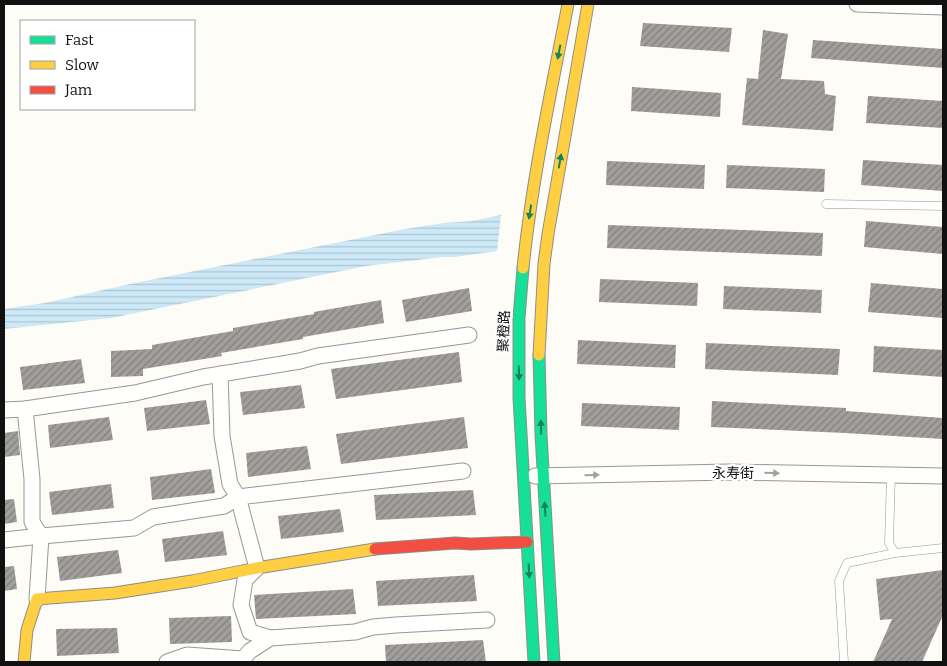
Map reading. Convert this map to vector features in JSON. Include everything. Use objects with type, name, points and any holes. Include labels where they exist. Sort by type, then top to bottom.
[{"type":"street","name":"聚橙路","points":[[534,662],[519,406],[518,346],[527,231],[568,4]]},
{"type":"street","points":[[554,662],[540,425],[539,347],[544,264],[588,4]]},
{"type":"street","points":[[857,4],[943,7]]},
{"type":"street","points":[[4,410],[135,393],[202,376],[300,361],[318,356],[469,335]]},
{"type":"street","points":[[220,374],[222,436],[230,484],[238,497],[257,568]]},
{"type":"street","points":[[24,662],[27,630],[37,600],[41,536],[32,522],[32,479],[25,408]]},
{"type":"street","points":[[4,540],[134,528],[152,517],[224,506],[238,497],[463,471]]},
{"type":"street","name":"永寿街","points":[[523,477],[730,472],[943,476]]},
{"type":"street","points":[[37,600],[115,593],[383,548],[455,543],[527,542]]},
{"type":"street","points":[[257,568],[245,580],[241,605],[250,632],[270,638],[354,632],[373,627],[396,625],[487,620]]},
{"type":"street","points":[[167,662],[187,655],[242,659],[250,651],[270,638]]},
{"type":"lane","points":[[826,204],[943,206]]},
{"type":"lane","points":[[891,475],[889,544],[895,553]]},
{"type":"lane","points":[[844,662],[839,581],[847,563],[895,553],[943,548]]},
{"type":"water","points":[[501,215],[497,251],[366,266],[111,318],[4,329],[4,309],[45,303],[405,229],[472,221]]},
{"type":"building","points":[[643,23],[732,28],[729,52],[640,46]]},
{"type":"building","points":[[763,30],[788,34],[781,79],[824,81],[825,94],[836,96],[833,131],[742,125],[747,78],[758,79]]},
{"type":"building","points":[[813,40],[943,49],[943,68],[811,58]]},
{"type":"building","points":[[632,87],[721,93],[720,117],[631,111]]},
{"type":"building","points":[[868,96],[943,101],[943,128],[866,123]]},
{"type":"building","points":[[863,160],[943,165],[943,191],[861,185]]},
{"type":"building","points":[[607,161],[705,165],[704,189],[606,185]]},
{"type":"building","points":[[727,165],[825,169],[824,192],[726,188]]},
{"type":"building","points":[[866,221],[943,227],[943,254],[864,247]]},
{"type":"building","points":[[608,225],[823,233],[822,256],[607,248]]},
{"type":"building","points":[[600,279],[698,283],[697,306],[599,302]]},
{"type":"building","points":[[871,283],[943,289],[943,318],[868,312]]},
{"type":"building","points":[[724,286],[822,290],[821,313],[723,309]]},
{"type":"building","points":[[469,288],[472,311],[406,322],[402,300]]},
{"type":"building","points":[[381,300],[384,323],[221,353],[222,356],[143,369],[143,376],[111,377],[111,351],[152,349],[152,345],[233,331],[233,328]]},
{"type":"building","points":[[578,340],[676,345],[675,368],[577,364]]},
{"type":"building","points":[[706,343],[840,349],[838,375],[705,369]]},
{"type":"building","points":[[874,346],[943,350],[943,377],[873,372]]},
{"type":"building","points":[[459,352],[462,382],[336,399],[331,369]]},
{"type":"building","points":[[81,359],[85,383],[23,390],[20,367]]},
{"type":"building","points":[[301,385],[305,408],[243,415],[240,392]]},
{"type":"building","points":[[206,400],[210,424],[147,431],[144,408]]},
{"type":"building","points":[[712,401],[846,408],[846,411],[943,418],[943,439],[711,427]]},
{"type":"building","points":[[582,403],[680,407],[679,430],[581,426]]},
{"type":"building","points":[[109,417],[113,440],[50,448],[48,425]]},
{"type":"building","points":[[464,417],[468,448],[341,464],[336,434]]},
{"type":"building","points":[[18,431],[20,455],[4,457],[4,433]]},
{"type":"building","points":[[307,446],[311,469],[248,477],[246,453]]},
{"type":"building","points":[[211,469],[215,493],[152,500],[150,477]]},
{"type":"building","points":[[111,484],[114,508],[52,515],[49,492]]},
{"type":"building","points":[[473,490],[476,515],[376,520],[374,495]]},
{"type":"building","points":[[14,499],[17,522],[4,524],[4,500]]},
{"type":"building","points":[[340,509],[344,532],[281,539],[278,516]]},
{"type":"building","points":[[223,531],[227,555],[165,562],[162,539]]},
{"type":"building","points":[[118,550],[122,573],[60,581],[57,557]]},
{"type":"building","points":[[14,566],[17,589],[4,591],[4,567]]},
{"type":"building","points":[[943,570],[943,615],[922,662],[873,662],[892,619],[880,620],[876,579]]},
{"type":"building","points":[[474,575],[477,601],[378,606],[376,581]]},
{"type":"building","points":[[353,589],[356,614],[256,619],[254,595]]},
{"type":"building","points":[[231,616],[232,642],[170,644],[169,618]]},
{"type":"building","points":[[117,628],[119,653],[57,656],[56,629]]},
{"type":"building","points":[[483,640],[486,662],[386,662],[385,645]]},
{"type":"traffic: fast","points":[[523,268],[519,318],[519,398],[534,662]]},
{"type":"traffic: fast","points":[[539,355],[541,434],[554,662]]},
{"type":"traffic: slow","points":[[523,268],[537,169],[568,4]]},
{"type":"traffic: slow","points":[[539,355],[544,264],[548,234],[588,4]]},
{"type":"traffic: slow","points":[[24,662],[27,630],[37,599],[115,593],[375,549]]},
{"type":"traffic: jam","points":[[375,549],[455,543],[527,542]]}]
